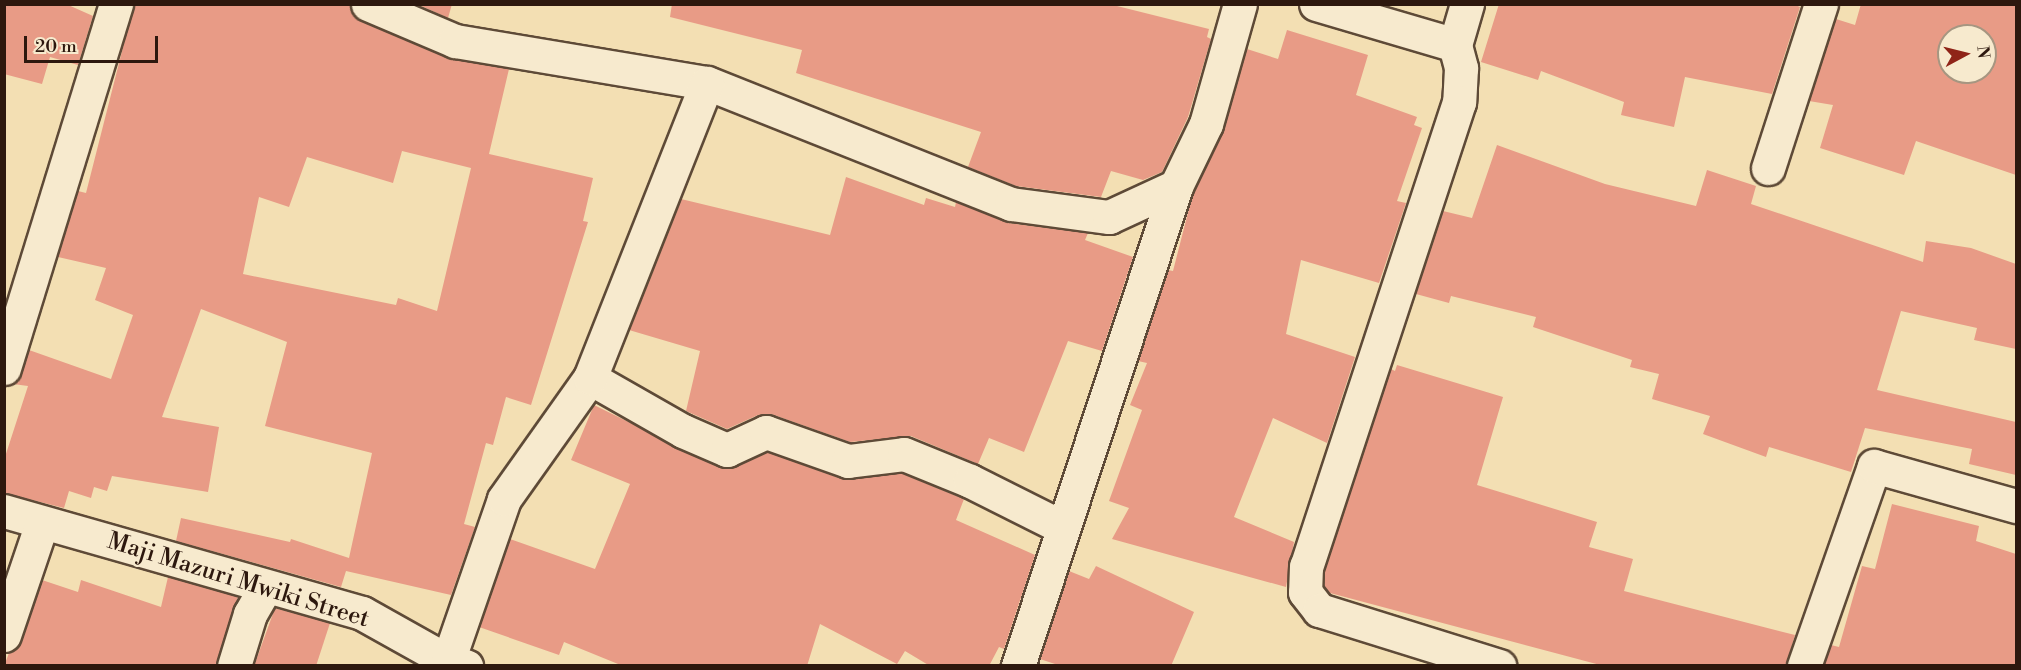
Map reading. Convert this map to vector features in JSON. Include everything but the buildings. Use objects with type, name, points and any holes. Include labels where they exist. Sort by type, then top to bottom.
[{"type":"street","points":[[4,368],[116,4]]},
{"type":"street","points":[[368,4],[455,42],[707,83],[1011,204],[1109,217],[1176,186]]},
{"type":"street","points":[[1018,666],[1062,526],[1176,186],[1206,124],[1240,4]]},
{"type":"street","points":[[1316,4],[1455,45]]},
{"type":"street","points":[[1467,4],[1455,45],[1461,68],[1459,102],[1306,566],[1305,592],[1319,610],[1498,666]]},
{"type":"street","points":[[1768,168],[1821,4]]},
{"type":"street","points":[[457,663],[504,499],[590,378],[707,83]]},
{"type":"street","points":[[590,378],[683,431],[727,450],[766,432],[848,461],[904,454],[970,481],[1062,526]]},
{"type":"street","points":[[1804,666],[1874,466],[2016,506]]},
{"type":"street","name":"Maji Mazuri Mwiki Street","points":[[4,511],[362,613],[457,663]]},
{"type":"street","points":[[4,635],[42,523]]},
{"type":"street","points":[[234,666],[250,614],[266,586]]}]
